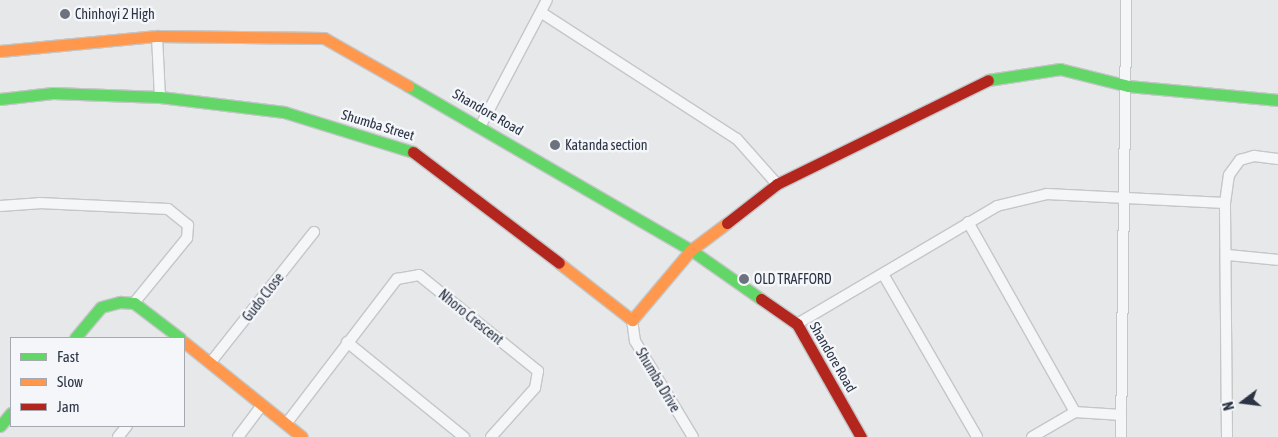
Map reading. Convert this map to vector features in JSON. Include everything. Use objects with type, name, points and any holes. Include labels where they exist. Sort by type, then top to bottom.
[{"type":"street","points":[[481,125],[547,0]]},
{"type":"street","points":[[1121,437],[1128,86],[1126,0]]},
{"type":"street","points":[[542,12],[737,139],[777,184]]},
{"type":"street","points":[[157,36],[160,97]]},
{"type":"street","name":"Shandore Road","points":[[0,51],[157,36],[324,38],[481,125],[691,250],[797,324],[861,437]]},
{"type":"street","points":[[632,320],[691,250],[777,184],[991,78],[1060,69],[1128,86],[1278,100]]},
{"type":"street","name":"Shumba Street","points":[[0,99],[53,93],[160,97],[284,112],[416,153],[632,320]]},
{"type":"street","points":[[1227,437],[1228,254],[1226,203],[1230,176],[1240,160],[1254,156],[1278,159]]},
{"type":"street","points":[[797,324],[997,206],[1047,194],[1126,196],[1226,203]]},
{"type":"street","points":[[0,206],[39,203],[168,210],[188,225],[187,238],[134,303]]},
{"type":"street","points":[[968,222],[1075,412]]},
{"type":"street","name":"Gudo Close","points":[[211,362],[314,232]]},
{"type":"street","points":[[1228,254],[1278,260]]},
{"type":"street","points":[[883,274],[977,437]]},
{"type":"street","name":"Nhoro Crescent","points":[[286,424],[347,342],[398,279],[419,275],[538,371],[535,388],[491,437]]},
{"type":"street","points":[[76,337],[101,307],[120,302],[134,303],[179,337]]},
{"type":"street","name":"Shumba Drive","points":[[632,320],[635,341],[693,437]]},
{"type":"street","points":[[347,342],[464,437]]},
{"type":"street","points":[[186,348],[211,362],[302,437]]},
{"type":"street","points":[[238,437],[262,405]]},
{"type":"street","points":[[1032,437],[1075,412],[1121,415]]},
{"type":"street","points":[[0,426],[10,414]]},
{"type":"street","points":[[118,437],[126,427]]},
{"type":"traffic: fast","points":[[988,80],[1060,69],[1128,86],[1278,100]]},
{"type":"traffic: fast","points":[[408,86],[691,250],[761,299]]},
{"type":"traffic: fast","points":[[0,99],[53,93],[160,97],[284,112],[413,152]]},
{"type":"traffic: fast","points":[[76,337],[101,307],[120,302],[134,303],[179,337]]},
{"type":"traffic: fast","points":[[0,426],[10,414]]},
{"type":"traffic: slow","points":[[0,51],[157,36],[324,38],[408,86]]},
{"type":"traffic: slow","points":[[559,263],[632,320],[691,250],[727,223]]},
{"type":"traffic: slow","points":[[185,343],[302,437]]},
{"type":"traffic: jam","points":[[727,223],[777,184],[988,80]]},
{"type":"traffic: jam","points":[[413,152],[559,263]]},
{"type":"traffic: jam","points":[[761,299],[797,324],[861,437]]},
{"type":"place","name":"Chinhoyi 2 High","points":[[65,14]]},
{"type":"place","name":"Katanda section","points":[[555,145]]},
{"type":"place","name":"OLD TRAFFORD","points":[[744,279]]}]
